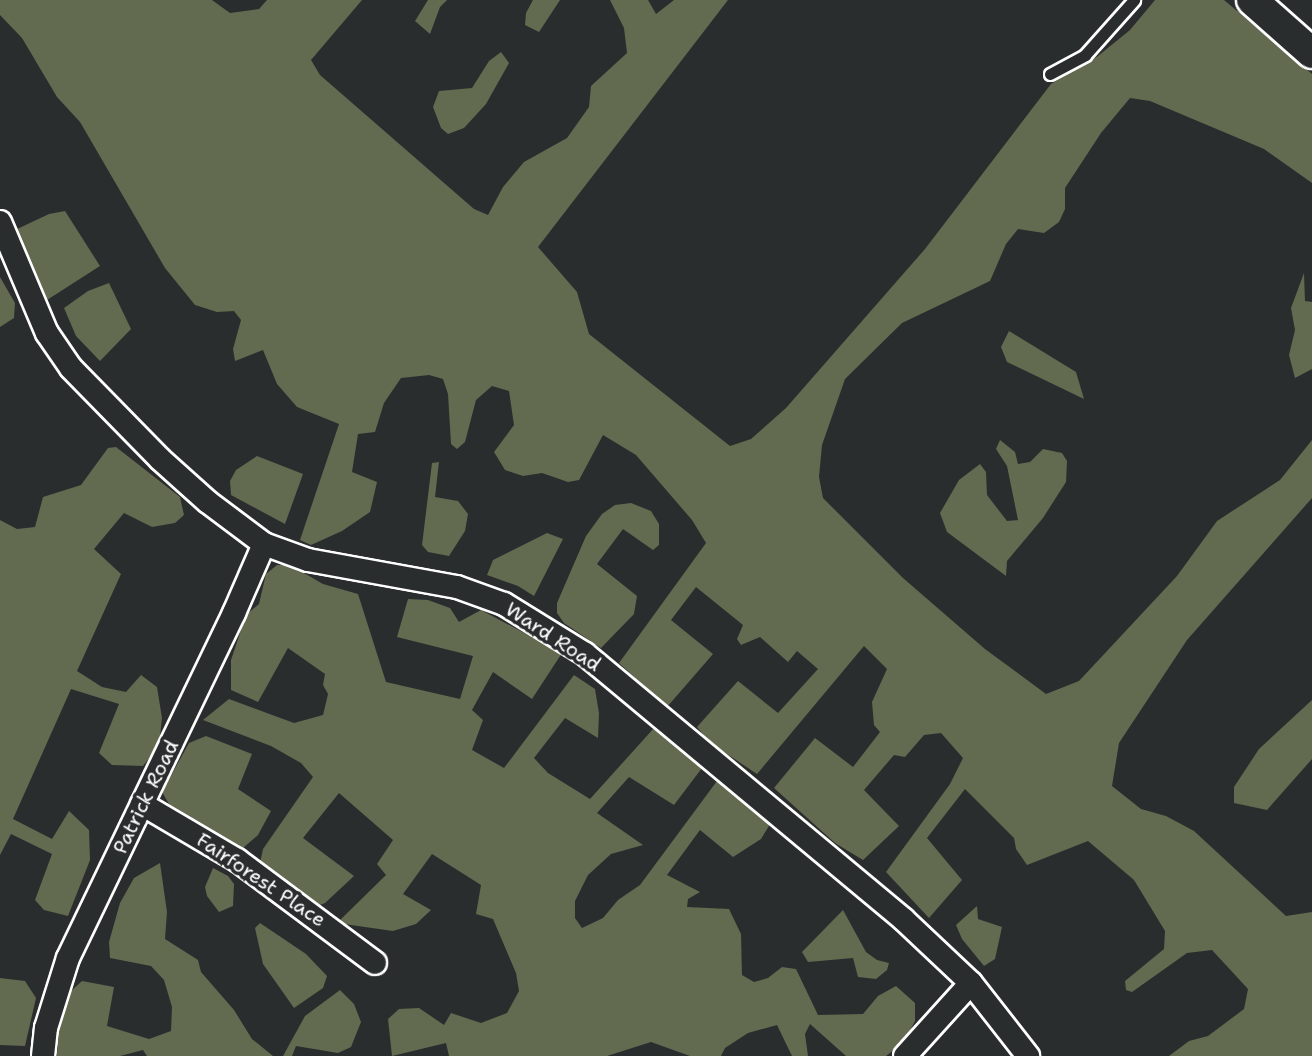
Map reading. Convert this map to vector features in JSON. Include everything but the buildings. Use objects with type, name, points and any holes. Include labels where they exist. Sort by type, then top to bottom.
[{"type":"main road","points":[[1252,0],[1312,53]]},
{"type":"street","name":"Ward Road","points":[[0,222],[47,333],[71,368],[160,459],[208,502],[264,544],[308,560],[457,587],[504,604],[585,654],[790,822],[971,983],[1028,1056]]},
{"type":"street","name":"Patrick Road","points":[[43,1056],[46,1028],[68,958],[264,544]]},
{"type":"street","name":"Fairforest Place","points":[[142,804],[237,860],[375,963]]},
{"type":"street","points":[[905,1056],[971,983]]},
{"type":"lane","points":[[1050,74],[1085,55],[1134,0]]},
{"type":"green space","points":[[0,0],[212,0],[230,13],[259,9],[267,0],[362,0],[311,60],[320,75],[474,209],[488,215],[503,187],[524,162],[567,138],[589,107],[591,86],[627,53],[624,28],[610,0],[648,0],[656,14],[674,0],[728,0],[538,247],[577,292],[589,334],[730,446],[751,439],[786,408],[925,249],[1051,84],[1098,56],[1130,30],[1155,0],[1224,0],[1312,74],[1312,183],[1264,149],[1150,101],[1130,98],[1101,133],[1065,188],[1065,209],[1059,222],[1044,233],[1018,229],[1006,244],[990,281],[902,323],[845,379],[822,445],[819,477],[823,498],[903,578],[985,649],[1046,694],[1079,681],[1177,576],[1217,521],[1280,480],[1312,440],[1312,498],[1187,640],[1119,743],[1112,786],[1141,809],[1166,816],[1194,831],[1286,916],[1312,912],[1312,1056],[1169,1056],[1189,1041],[1208,1036],[1244,1009],[1248,989],[1212,950],[1187,953],[1132,992],[1126,990],[1125,981],[1164,949],[1165,931],[1134,880],[1088,841],[1027,865],[1016,849],[1014,838],[965,789],[927,838],[962,880],[929,918],[886,872],[950,784],[963,758],[941,733],[924,735],[905,757],[894,755],[864,790],[899,826],[863,860],[835,843],[774,788],[815,738],[853,767],[880,732],[874,725],[872,702],[887,669],[864,646],[757,774],[709,742],[697,727],[738,681],[778,713],[818,669],[797,651],[788,662],[760,637],[741,645],[737,639],[743,625],[696,587],[671,620],[713,654],[667,707],[619,663],[706,543],[692,520],[636,455],[603,435],[579,480],[568,482],[542,473],[523,476],[505,470],[494,452],[514,425],[509,391],[492,386],[476,400],[465,442],[457,449],[451,444],[448,394],[443,379],[429,375],[401,378],[384,403],[375,432],[358,434],[352,472],[377,482],[370,512],[342,531],[311,545],[300,540],[339,424],[297,407],[277,384],[263,350],[235,361],[233,349],[241,320],[234,311],[217,312],[195,305],[165,268],[80,122],[57,97],[22,38],[0,15]]},
{"type":"green space","points":[[428,0],[447,0],[440,7],[430,34],[415,21]]},
{"type":"green space","points":[[533,0],[560,0],[539,32],[525,25],[526,13]]},
{"type":"green space","points":[[501,52],[509,63],[486,104],[464,128],[448,134],[441,128],[433,107],[439,91],[472,88],[489,61]]},
{"type":"green space","points":[[65,211],[100,266],[47,300],[34,280],[15,230],[49,214]]},
{"type":"green space","points":[[1304,273],[1305,301],[1312,302],[1312,369],[1295,378],[1289,355],[1295,330],[1291,308]]},
{"type":"green space","points":[[0,277],[15,303],[14,318],[0,327]]},
{"type":"green space","points":[[109,283],[131,329],[100,361],[76,336],[64,308],[88,291]]},
{"type":"green space","points":[[1009,331],[1076,372],[1084,399],[1007,362],[1001,347]]},
{"type":"green space","points":[[1000,440],[1015,452],[1018,464],[1030,462],[1043,449],[1062,453],[1067,461],[1066,482],[1043,518],[1007,561],[1006,576],[947,532],[940,513],[959,480],[980,464],[986,472],[987,495],[1007,521],[1018,520],[1007,466],[996,449]]},
{"type":"green space","points":[[116,447],[180,497],[184,515],[175,523],[152,527],[124,513],[94,549],[121,574],[77,671],[102,687],[126,692],[141,675],[157,687],[162,718],[159,746],[143,766],[112,765],[99,753],[119,704],[71,689],[13,819],[52,839],[69,811],[89,830],[90,860],[68,916],[44,910],[35,900],[52,854],[11,834],[0,855],[0,520],[17,529],[35,527],[43,497],[81,485],[108,448]]},
{"type":"green space","points":[[257,456],[303,474],[285,524],[231,495],[230,481],[236,470]]},
{"type":"green space","points":[[439,462],[435,497],[458,501],[468,514],[465,531],[449,556],[428,552],[422,545],[432,463]]},
{"type":"green space","points":[[631,503],[651,511],[659,524],[659,545],[653,550],[623,529],[597,564],[637,596],[634,614],[601,648],[564,623],[557,613],[557,603],[586,536],[602,514],[615,505]]},
{"type":"green space","points":[[547,533],[563,539],[534,596],[518,586],[487,575],[493,560]]},
{"type":"green space","points":[[277,565],[290,565],[323,584],[358,594],[386,682],[460,699],[473,656],[397,637],[408,599],[428,600],[450,608],[459,622],[481,610],[562,653],[532,699],[493,672],[472,710],[483,720],[472,750],[504,768],[574,675],[595,689],[599,713],[598,738],[565,718],[534,758],[548,773],[590,799],[654,728],[702,768],[674,805],[629,777],[597,813],[643,845],[611,854],[588,875],[575,901],[575,918],[582,928],[603,918],[618,900],[640,885],[717,781],[772,821],[761,839],[733,857],[700,830],[667,875],[700,892],[688,899],[687,907],[729,909],[741,934],[742,975],[754,982],[768,978],[782,967],[796,969],[818,1015],[863,1014],[878,996],[896,986],[915,1003],[915,1021],[904,1042],[886,1056],[846,1056],[810,1024],[805,1034],[808,1056],[792,1056],[777,1025],[748,1033],[725,1048],[721,1056],[690,1056],[651,1042],[607,1056],[449,1056],[446,1043],[392,1056],[388,1019],[399,1009],[419,1008],[444,1025],[451,1013],[481,1023],[507,1013],[519,991],[516,973],[493,919],[476,914],[481,885],[432,854],[403,894],[431,910],[416,924],[393,931],[337,923],[386,875],[377,864],[393,840],[339,793],[303,838],[354,876],[325,903],[317,906],[260,863],[263,849],[313,777],[301,763],[271,746],[203,720],[229,699],[294,723],[323,715],[328,694],[323,685],[325,674],[288,648],[258,702],[231,690],[231,660],[246,615],[259,604],[266,574]]},
{"type":"green space","points":[[1312,700],[1312,759],[1267,810],[1234,803],[1234,787],[1259,749]]},
{"type":"green space","points":[[206,736],[252,754],[238,789],[271,811],[258,835],[243,848],[169,804],[162,792],[189,743]]},
{"type":"green space","points":[[160,863],[167,912],[165,939],[198,960],[201,972],[234,1010],[252,1039],[273,1056],[147,1056],[143,1050],[120,1056],[57,1056],[58,1031],[71,991],[82,981],[114,987],[107,1026],[149,1039],[171,1031],[172,1007],[164,980],[151,966],[110,958],[109,942],[120,903],[134,878]]},
{"type":"green space","points":[[213,868],[228,876],[234,884],[233,906],[219,912],[207,896],[205,887]]},
{"type":"green space","points":[[977,906],[978,919],[1002,927],[995,959],[984,966],[962,939],[956,925]]},
{"type":"green space","points":[[843,910],[866,952],[877,960],[889,963],[887,970],[876,979],[858,977],[853,958],[808,962],[802,952]]},
{"type":"green space","points":[[260,923],[306,954],[327,976],[323,988],[294,1008],[263,964],[255,928]]},
{"type":"green space","points":[[0,978],[25,981],[36,998],[25,1046],[0,1045]]},
{"type":"green space","points":[[340,990],[354,1004],[361,1022],[351,1047],[338,1053],[296,1046],[292,1056],[283,1056],[305,1016]]}]
